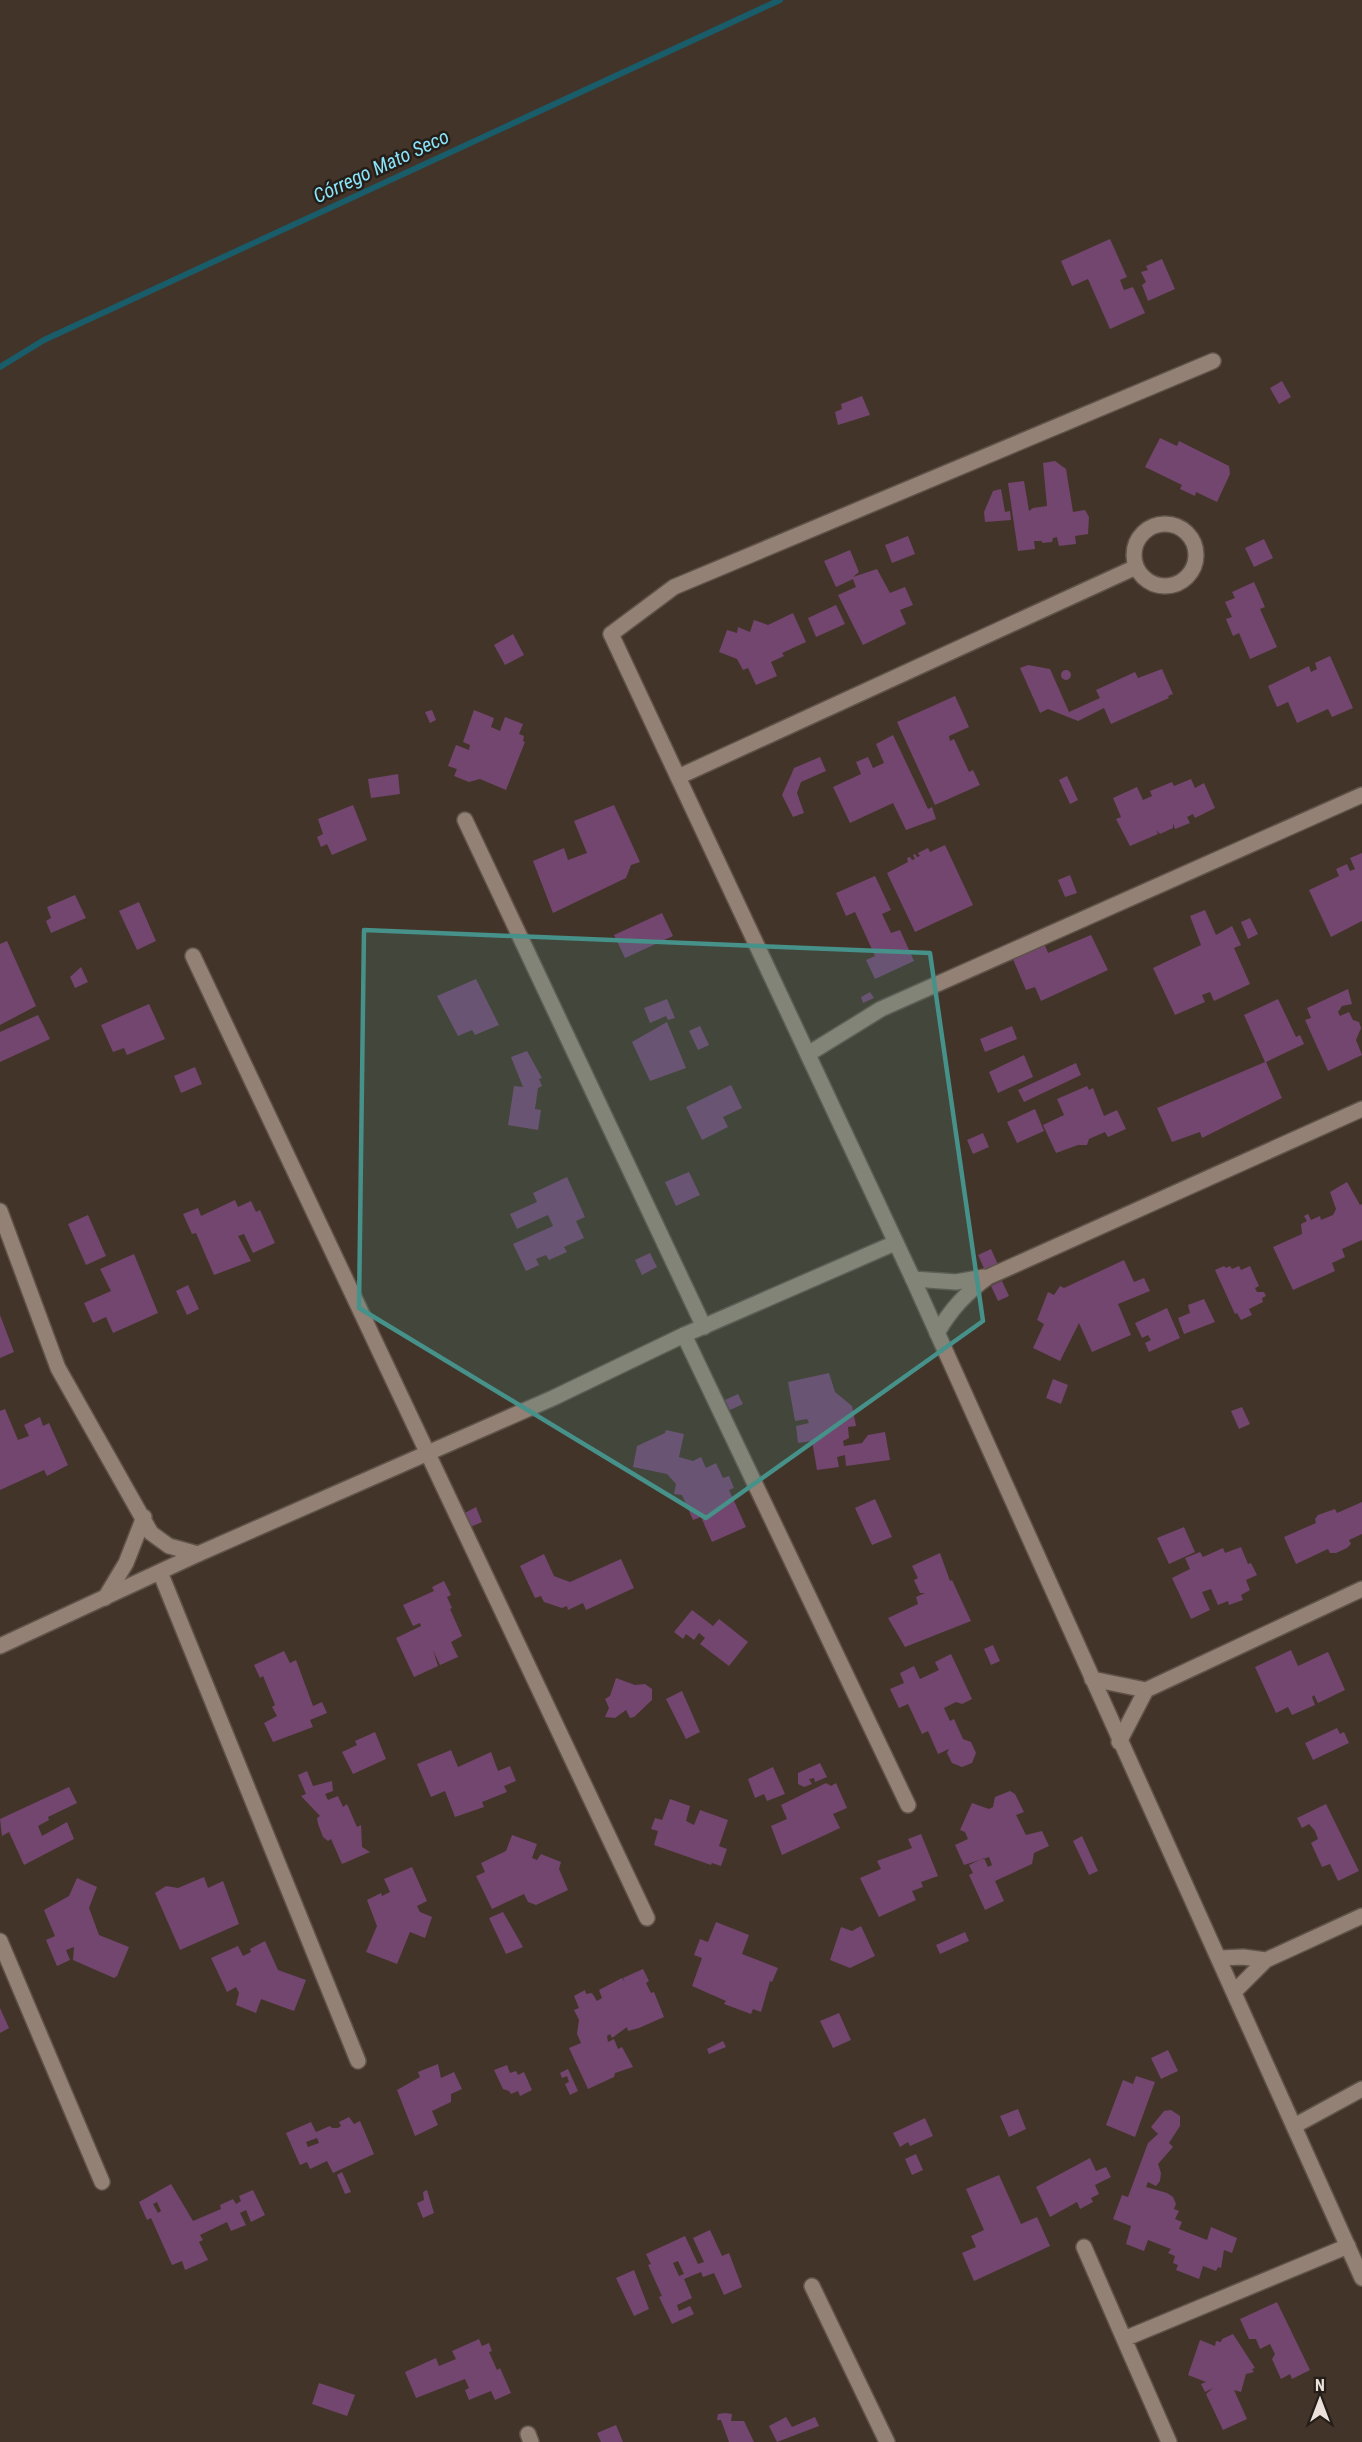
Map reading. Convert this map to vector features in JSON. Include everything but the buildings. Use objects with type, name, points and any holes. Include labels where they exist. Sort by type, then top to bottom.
[{"type":"street","points":[[1213,361],[674,587],[611,634],[913,1278],[1119,1742],[1220,1958],[1362,2278]]},
{"type":"street","points":[[1162,524],[1181,529],[1194,544],[1196,563],[1192,572],[1177,584],[1158,586],[1141,576],[1136,567],[1135,548],[1138,539],[1153,527],[1162,524]]},
{"type":"street","points":[[678,777],[1136,567]]},
{"type":"street","points":[[808,1054],[881,1009],[1362,795]]},
{"type":"street","points":[[465,820],[704,1327]]},
{"type":"street","points":[[193,956],[425,1453],[647,1918]]},
{"type":"street","points":[[937,1333],[950,1310],[966,1293],[988,1277],[1362,1109]]},
{"type":"street","points":[[0,1211],[58,1368],[151,1533],[169,1546],[198,1554]]},
{"type":"street","points":[[0,1646],[198,1554],[553,1398],[684,1335],[895,1243]]},
{"type":"street","points":[[913,1278],[956,1282],[988,1277]]},
{"type":"street","points":[[684,1335],[908,1805]]},
{"type":"street","points":[[105,1598],[126,1563],[144,1517]]},
{"type":"street","points":[[160,1572],[358,2061]]},
{"type":"street","points":[[1092,1679],[1146,1690],[1362,1589]]},
{"type":"street","points":[[1119,1742],[1146,1690]]},
{"type":"street","points":[[1234,1992],[1266,1960],[1362,1916]]},
{"type":"street","points":[[0,1941],[102,2182]]},
{"type":"street","points":[[1220,1958],[1266,1960]]},
{"type":"street","points":[[1294,2126],[1362,2089]]},
{"type":"street","points":[[1124,2339],[1348,2246]]},
{"type":"street","points":[[1084,2247],[1169,2442]]},
{"type":"street","points":[[812,2286],[886,2442]]},
{"type":"highlighted area","points":[[364,930],[930,953],[983,1321],[706,1518],[359,1308]]},
{"type":"waterway","name":"Córrego Mato Seco","points":[[0,367],[44,340],[780,0]]}]
